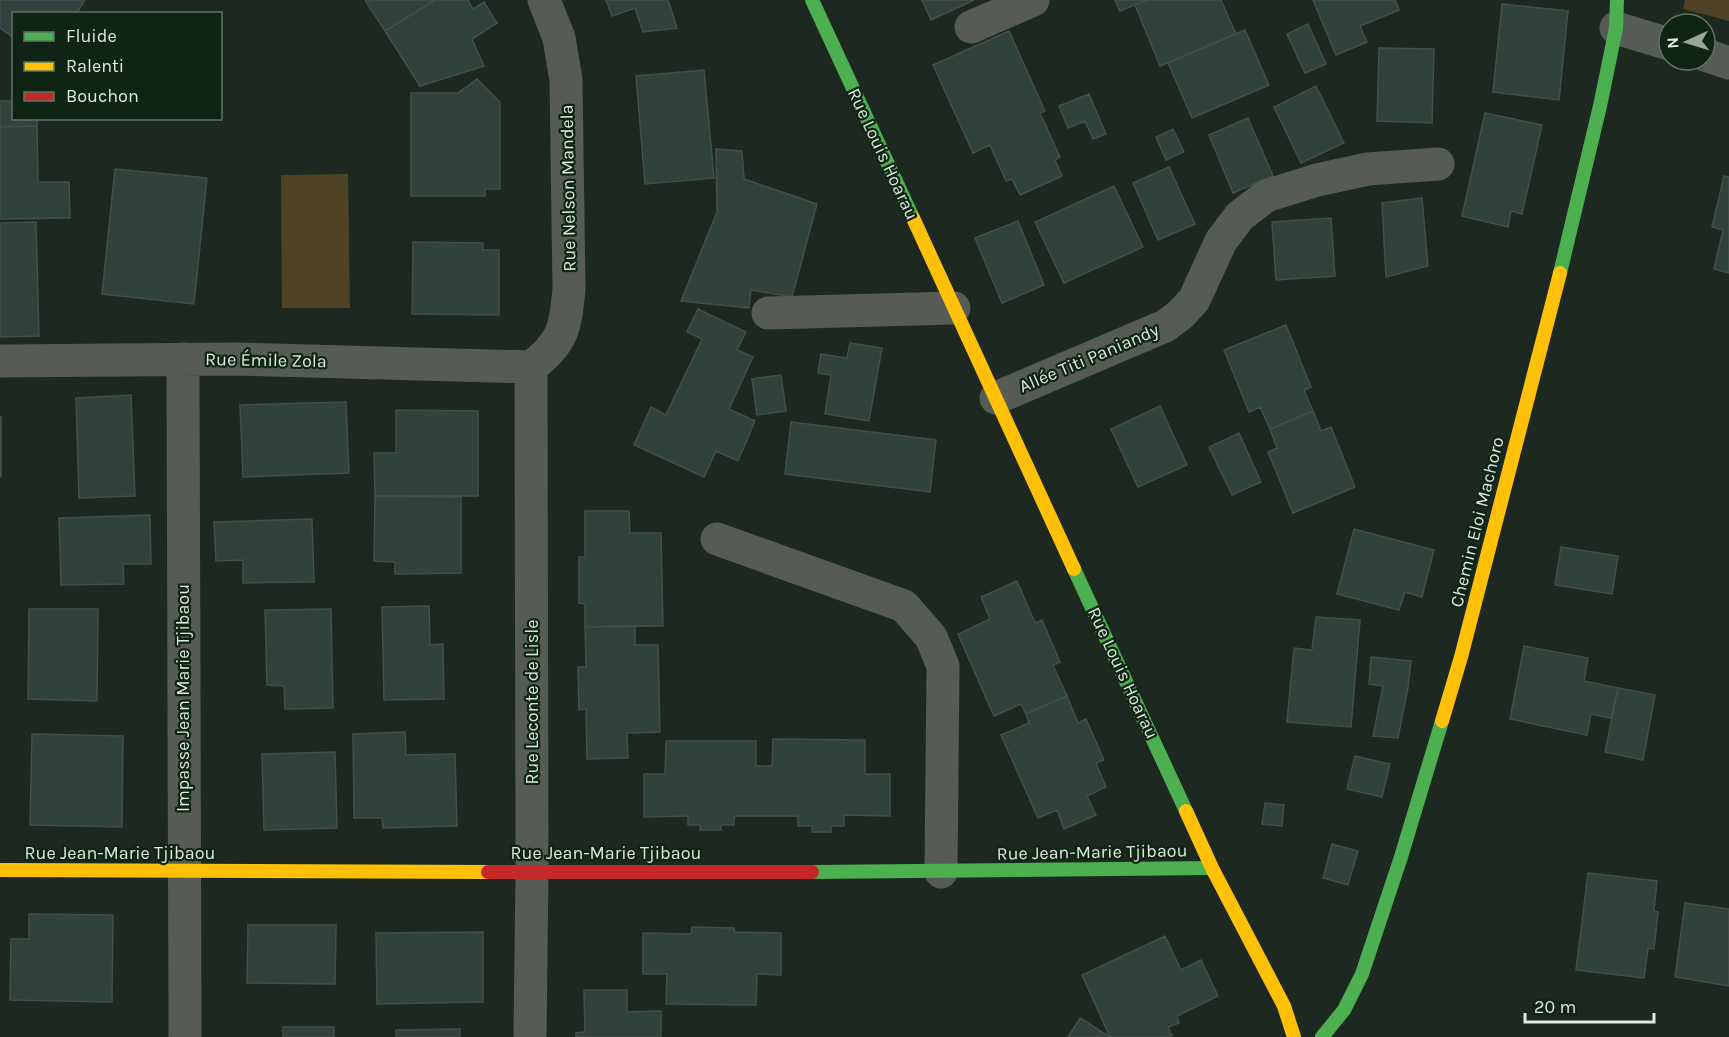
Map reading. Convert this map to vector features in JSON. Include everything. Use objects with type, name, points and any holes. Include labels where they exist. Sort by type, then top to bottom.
[{"type":"street","name":"Rue Nelson Mandela","points":[[531,367],[547,354],[560,337],[566,319],[569,289],[566,80],[560,38],[544,0]]},
{"type":"street","name":"Rue Louis Hoarau","points":[[812,0],[1212,868],[1284,1006],[1294,1037]]},
{"type":"street","points":[[971,27],[1033,0]]},
{"type":"street","points":[[1617,14],[1657,37]]},
{"type":"street","name":"Chemin Eloi Machoro","points":[[1322,1037],[1344,1010],[1362,974],[1401,857],[1461,657],[1545,333],[1600,106],[1617,14]]},
{"type":"street","name":"Allée Titi Paniandy","points":[[996,398],[1165,326],[1180,315],[1194,300],[1221,241],[1240,216],[1266,196],[1317,180],[1368,169],[1437,164]]},
{"type":"street","points":[[768,313],[954,308]]},
{"type":"street","name":"Rue Émile Zola","points":[[0,361],[183,359],[531,367]]},
{"type":"street","name":"Impasse Jean Marie Tjibaou","points":[[183,359],[185,1037]]},
{"type":"street","name":"Rue Leconte de Lisle","points":[[530,1037],[531,367]]},
{"type":"street","points":[[717,539],[904,606],[931,637],[943,666],[941,872]]},
{"type":"street","name":"Rue Jean-Marie Tjibaou","points":[[0,870],[941,872],[1212,868]]},
{"type":"shaded area","points":[[1685,0],[1729,0],[1729,21],[1717,18],[1717,12],[1694,12],[1683,9]]},
{"type":"shaded area","points":[[348,174],[350,308],[282,308],[281,175]]},
{"type":"building","points":[[0,0],[85,0],[77,12],[12,12],[12,37],[0,28]]},
{"type":"building","points":[[365,0],[435,0],[385,31]]},
{"type":"building","points":[[435,0],[468,0],[473,9],[484,2],[497,23],[472,39],[484,66],[420,86],[385,31]]},
{"type":"building","points":[[606,0],[668,0],[677,28],[643,32],[635,8],[612,16]]},
{"type":"building","points":[[922,0],[974,0],[931,20]]},
{"type":"building","points":[[1115,0],[1147,0],[1120,11]]},
{"type":"building","points":[[1147,0],[1221,0],[1236,34],[1160,66],[1135,5]]},
{"type":"building","points":[[1313,0],[1395,0],[1399,10],[1360,26],[1367,42],[1336,55]]},
{"type":"building","points":[[1502,4],[1568,11],[1559,100],[1493,92]]},
{"type":"building","points":[[1308,24],[1326,64],[1305,73],[1287,34]]},
{"type":"building","points":[[1245,30],[1269,85],[1192,118],[1168,63]]},
{"type":"building","points":[[1009,31],[1045,111],[1040,113],[1060,157],[1055,160],[1062,176],[1020,195],[1012,179],[1006,181],[990,145],[973,153],[933,65]]},
{"type":"building","points":[[1379,48],[1434,49],[1432,123],[1377,121]]},
{"type":"building","points":[[704,70],[714,178],[645,184],[636,76]]},
{"type":"building","points":[[477,79],[500,102],[500,189],[485,189],[485,196],[411,196],[411,93],[458,93]]},
{"type":"building","points":[[1316,86],[1344,143],[1301,163],[1274,107]]},
{"type":"building","points":[[1089,94],[1106,134],[1093,139],[1085,121],[1068,128],[1059,106]]},
{"type":"building","points":[[0,101],[12,101],[12,120],[37,120],[37,126],[0,127]]},
{"type":"building","points":[[1485,113],[1542,125],[1522,214],[1511,211],[1508,227],[1462,216]]},
{"type":"building","points":[[1248,118],[1273,176],[1233,193],[1209,135]]},
{"type":"building","points":[[37,126],[38,182],[69,182],[70,218],[0,219],[0,127]]},
{"type":"building","points":[[1173,129],[1184,152],[1166,160],[1156,137]]},
{"type":"building","points":[[716,149],[742,151],[744,179],[817,204],[792,297],[751,290],[749,308],[681,301],[717,212]]},
{"type":"building","points":[[1169,167],[1195,224],[1158,240],[1133,183]]},
{"type":"building","points":[[115,169],[207,178],[194,304],[102,294]]},
{"type":"building","points":[[1724,176],[1729,177],[1729,273],[1714,269],[1723,230],[1712,227]]},
{"type":"building","points":[[1114,186],[1143,247],[1064,283],[1035,222]]},
{"type":"building","points":[[1422,198],[1428,266],[1386,277],[1382,203]]},
{"type":"building","points":[[1331,218],[1335,276],[1276,280],[1272,222]]},
{"type":"building","points":[[1018,221],[1044,285],[1002,303],[975,238]]},
{"type":"building","points":[[36,222],[39,336],[0,337],[0,223]]},
{"type":"building","points":[[413,242],[483,243],[483,250],[499,250],[499,315],[412,314]]},
{"type":"building","points":[[698,309],[746,332],[737,350],[753,357],[729,409],[755,421],[738,461],[716,451],[704,477],[634,445],[651,407],[666,415],[702,339],[687,332]]},
{"type":"building","points":[[1286,325],[1311,387],[1304,390],[1313,411],[1270,429],[1260,407],[1249,412],[1224,350]]},
{"type":"building","points":[[850,343],[882,348],[869,421],[825,414],[831,375],[818,373],[821,354],[847,358]]},
{"type":"building","points":[[781,375],[786,411],[757,415],[752,379]]},
{"type":"building","points":[[131,395],[135,496],[79,498],[76,398]]},
{"type":"building","points":[[346,402],[349,473],[243,477],[240,405]]},
{"type":"building","points":[[1160,406],[1187,465],[1138,487],[1111,429]]},
{"type":"building","points":[[396,410],[478,411],[478,496],[375,496],[374,453],[396,453]]},
{"type":"building","points":[[1313,411],[1321,431],[1331,427],[1355,487],[1293,513],[1268,452],[1277,448],[1270,429]]},
{"type":"building","points":[[1,417],[1,477],[0,477]]},
{"type":"building","points":[[791,422],[936,440],[930,492],[785,474]]},
{"type":"building","points":[[1239,433],[1261,482],[1232,495],[1209,447]]},
{"type":"building","points":[[375,496],[461,497],[461,573],[395,574],[395,562],[374,561]]},
{"type":"building","points":[[585,511],[629,511],[630,533],[661,533],[663,626],[585,627],[585,604],[579,603],[579,557],[585,557]]},
{"type":"building","points":[[150,515],[151,564],[123,564],[124,584],[61,585],[59,518]]},
{"type":"building","points":[[312,519],[314,582],[243,583],[243,560],[216,561],[214,522]]},
{"type":"building","points":[[1354,529],[1434,550],[1422,597],[1405,592],[1399,610],[1337,594]]},
{"type":"building","points":[[1561,547],[1618,556],[1612,594],[1555,585]]},
{"type":"building","points":[[1017,581],[1035,623],[1042,620],[1060,662],[1053,665],[1067,696],[1026,714],[1021,704],[994,716],[958,634],[990,619],[981,597]]},
{"type":"building","points":[[429,606],[430,645],[443,644],[444,699],[384,700],[382,607]]},
{"type":"building","points":[[29,609],[98,609],[97,701],[28,699]]},
{"type":"building","points":[[331,609],[333,708],[285,709],[284,686],[267,685],[265,610]]},
{"type":"building","points":[[1316,617],[1360,620],[1351,727],[1287,722],[1294,648],[1312,650]]},
{"type":"building","points":[[635,626],[635,645],[658,645],[660,732],[627,733],[628,758],[587,759],[586,709],[579,710],[578,667],[586,667],[585,627]]},
{"type":"building","points":[[1524,646],[1588,658],[1584,681],[1618,688],[1611,718],[1591,714],[1587,735],[1510,719]]},
{"type":"building","points":[[1371,657],[1411,661],[1398,738],[1373,736],[1383,686],[1369,684]]},
{"type":"building","points":[[1618,688],[1655,695],[1643,760],[1605,752]]},
{"type":"building","points":[[1067,696],[1078,723],[1086,719],[1104,760],[1096,763],[1106,787],[1087,796],[1096,815],[1064,829],[1057,810],[1038,818],[1001,735],[1029,723],[1026,714]]},
{"type":"building","points":[[405,732],[406,755],[455,754],[457,826],[383,828],[382,818],[354,818],[353,734]]},
{"type":"building","points":[[32,734],[123,736],[122,827],[30,825]]},
{"type":"building","points":[[773,739],[865,740],[865,774],[890,774],[890,816],[844,815],[844,826],[831,826],[831,832],[812,832],[812,826],[798,826],[798,816],[734,816],[734,825],[721,825],[721,830],[700,830],[701,825],[688,825],[688,816],[644,817],[644,774],[665,774],[666,741],[756,741],[756,766],[772,766]]},
{"type":"building","points":[[335,752],[337,828],[264,830],[262,754]]},
{"type":"building","points":[[1355,756],[1390,764],[1382,797],[1347,789]]},
{"type":"building","points":[[1265,803],[1284,805],[1282,826],[1262,824]]},
{"type":"building","points":[[1332,844],[1358,851],[1348,885],[1323,878]]},
{"type":"building","points":[[1588,873],[1657,881],[1654,911],[1658,912],[1654,949],[1648,948],[1644,978],[1576,970]]},
{"type":"building","points":[[1685,903],[1729,909],[1729,986],[1675,977]]},
{"type":"building","points":[[29,914],[113,915],[112,1002],[10,1000],[11,939],[29,939]]},
{"type":"building","points":[[248,925],[336,925],[335,984],[247,983]]},
{"type":"building","points":[[692,927],[734,928],[735,932],[781,933],[781,975],[757,974],[756,1005],[666,1004],[667,974],[643,974],[643,933],[691,934]]},
{"type":"building","points":[[483,932],[483,1002],[377,1004],[376,933]]},
{"type":"building","points":[[1165,936],[1181,970],[1201,960],[1218,996],[1177,1016],[1179,1023],[1168,1027],[1172,1035],[1167,1037],[1110,1037],[1082,975]]},
{"type":"building","points":[[584,990],[627,990],[627,1012],[661,1011],[661,1037],[576,1037],[576,1033],[585,1032]]},
{"type":"building","points":[[1080,1018],[1110,1037],[1068,1037]]},
{"type":"building","points":[[283,1027],[334,1027],[334,1037],[283,1037]]},
{"type":"building","points":[[460,1029],[460,1037],[396,1037],[396,1030]]},
{"type":"traffic: fast","points":[[812,0],[913,218]]},
{"type":"traffic: fast","points":[[1560,273],[1600,106],[1616,28],[1617,0]]},
{"type":"traffic: fast","points":[[1074,569],[1186,811]]},
{"type":"traffic: fast","points":[[1322,1037],[1344,1010],[1362,974],[1401,857],[1442,721]]},
{"type":"traffic: fast","points":[[812,872],[1212,868]]},
{"type":"traffic: slow","points":[[913,218],[1074,569]]},
{"type":"traffic: slow","points":[[1442,721],[1461,657],[1560,273]]},
{"type":"traffic: slow","points":[[1186,811],[1212,868],[1284,1006],[1294,1037]]},
{"type":"traffic: slow","points":[[0,870],[488,872]]},
{"type":"traffic: jam","points":[[488,872],[812,872]]}]
